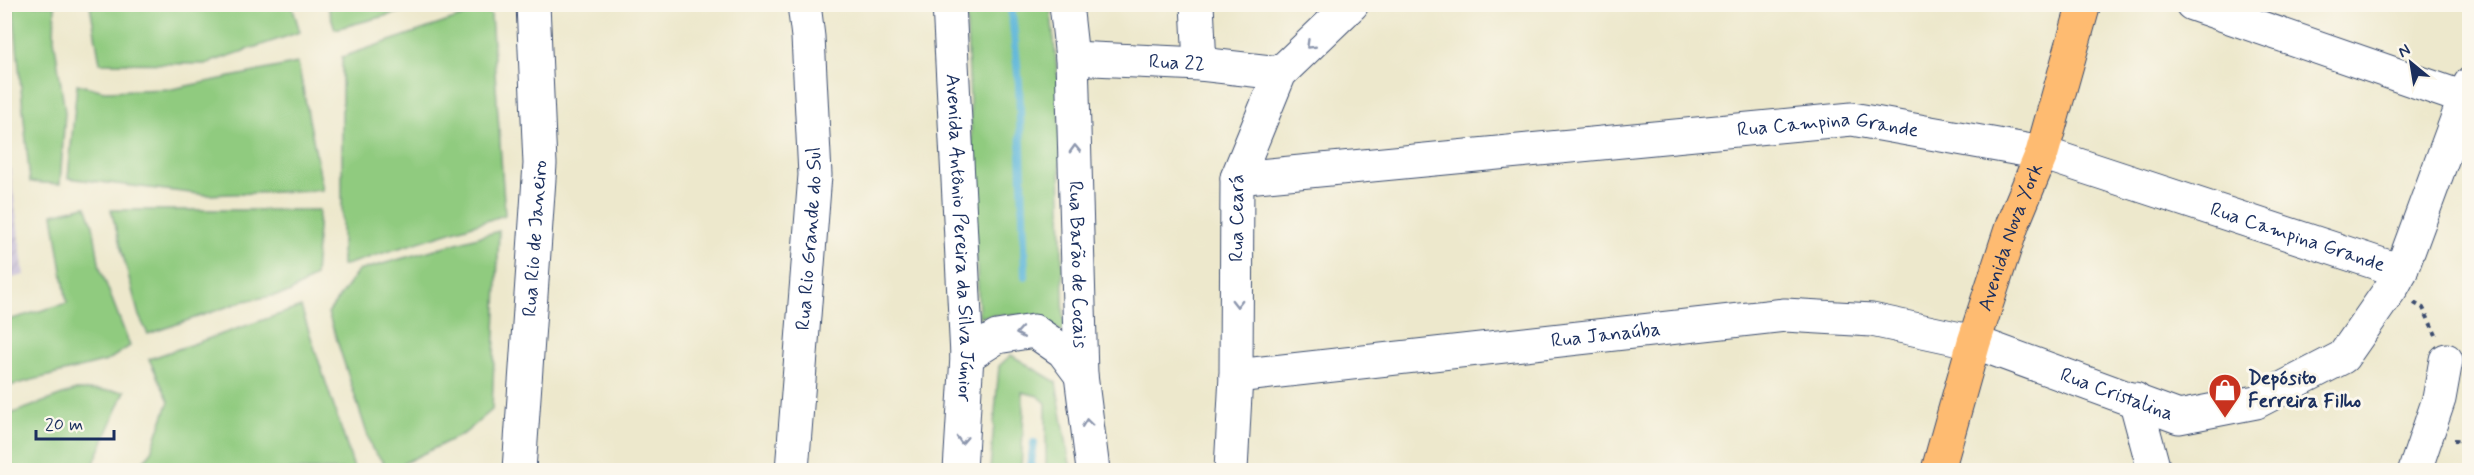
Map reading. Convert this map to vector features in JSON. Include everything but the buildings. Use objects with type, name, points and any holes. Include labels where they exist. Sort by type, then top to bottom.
[{"type":"main road","name":"Avenida Nova York","points":[[1938,471],[1974,342],[2013,223],[2042,153],[2084,4]]},
{"type":"street","name":"Rua Rio de Janeiro","points":[[519,471],[540,164],[533,4]]},
{"type":"street","name":"Rua Rio Grande do Sul","points":[[792,471],[815,175],[808,37],[804,4]]},
{"type":"street","name":"Avenida Antônio Pereira da Silva Júnior","points":[[950,4],[967,356],[960,471]]},
{"type":"street","name":"Rua Barão de Cocais","points":[[1066,4],[1072,58],[1081,375],[1093,471]]},
{"type":"street","points":[[1197,4],[1200,64]]},
{"type":"street","name":"Rua Ceará","points":[[1231,471],[1236,376],[1237,178],[1280,73],[1352,4]]},
{"type":"street","points":[[2192,4],[2466,91]]},
{"type":"street","name":"Rua 22","points":[[1072,58],[1200,64],[1280,73]]},
{"type":"street","name":"Rua Cristalina","points":[[1974,342],[2135,399],[2178,417],[2256,402],[2343,357],[2397,277],[2466,91]]},
{"type":"street","name":"Rua Campina Grande","points":[[1237,178],[1852,119],[2042,153],[2397,277]]},
{"type":"street","name":"Rua Janaúba","points":[[1236,376],[1785,315],[1872,320],[1974,342]]},
{"type":"street","points":[[967,356],[997,337],[1034,331],[1064,351],[1081,375]]},
{"type":"street","points":[[2415,471],[2439,399],[2446,360]]},
{"type":"street","points":[[2135,399],[2154,471]]},
{"type":"path","points":[[2397,277],[2407,298],[2423,308],[2446,360]]},
{"type":"shaded area","points":[[5,128],[24,275],[4,280]]},
{"type":"green space","points":[[327,4],[427,4],[427,5],[335,29]]},
{"type":"green space","points":[[13,5],[55,5],[54,38],[65,112],[60,184],[30,182]]},
{"type":"green space","points":[[90,5],[292,5],[300,32],[205,64],[100,63]]},
{"type":"green space","points":[[966,5],[1050,5],[1058,79],[1064,332],[1043,323],[1013,315],[979,317]]},
{"type":"green space","points":[[484,9],[491,15],[505,215],[342,266],[342,57]]},
{"type":"green space","points":[[298,63],[323,190],[207,195],[68,178],[77,84],[104,91],[172,89]]},
{"type":"green space","points":[[86,206],[93,225],[100,268],[130,346],[107,361],[5,387],[5,321],[67,303],[53,214]]},
{"type":"green space","points":[[111,210],[319,210],[315,276],[289,293],[244,301],[148,334],[139,316]]},
{"type":"green space","points":[[499,231],[492,410],[465,433],[390,470],[372,449],[328,313],[358,271]]},
{"type":"green space","points":[[301,307],[354,468],[352,470],[134,470],[150,454],[169,401],[149,359]]},
{"type":"green space","points":[[1011,355],[1056,382],[1071,470],[1046,470],[1046,403],[1038,396],[1022,392],[1024,410],[1021,470],[990,470],[999,366]]},
{"type":"green space","points":[[76,390],[125,391],[91,470],[5,470],[5,416]]},
{"type":"waterway","points":[[1011,4],[1019,84],[1025,276]]},
{"type":"waterway","points":[[1030,470],[1034,443]]},
{"type":"place","name":"Depósito Ferreira Filho","points":[[2225,419]]}]
